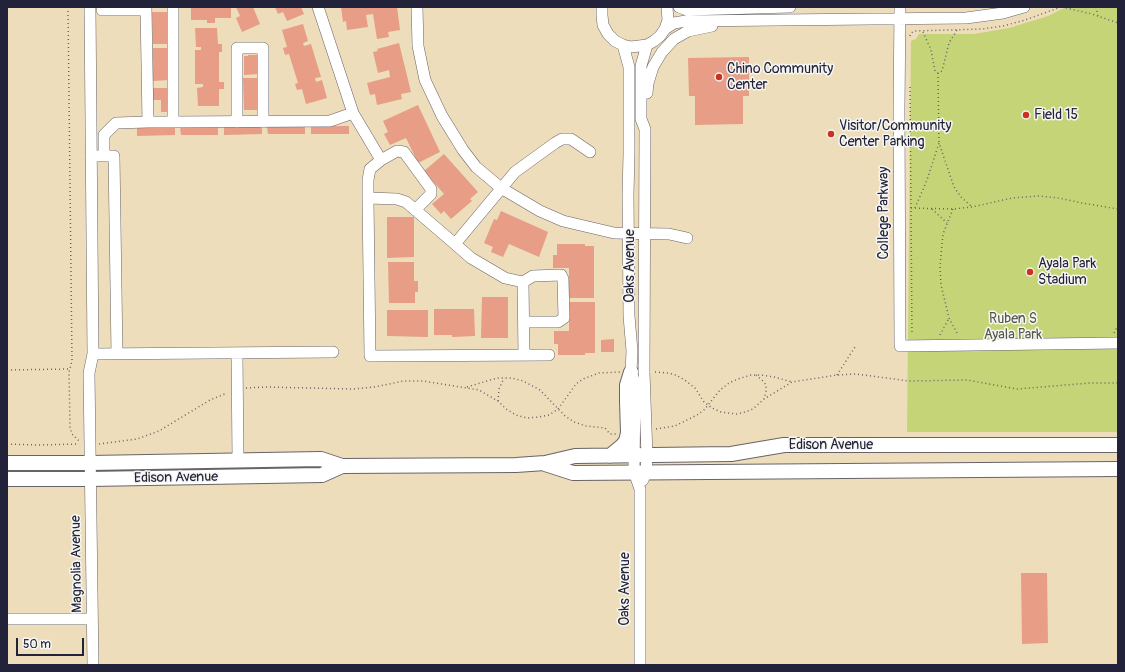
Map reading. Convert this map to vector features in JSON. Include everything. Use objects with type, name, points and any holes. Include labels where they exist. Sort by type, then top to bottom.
[{"type":"main road","points":[[610,456],[622,446],[626,440],[628,432],[627,385],[638,372]]},
{"type":"main road","name":"Edison Avenue","points":[[7,463],[321,459],[342,466],[545,464],[575,456],[731,454],[784,445],[1118,445]]},
{"type":"main road","name":"Edison Avenue","points":[[545,464],[573,473],[1118,469]]},
{"type":"main road","name":"Edison Avenue","points":[[7,479],[322,475],[342,466]]},
{"type":"street","name":"Magnolia Avenue","points":[[90,7],[93,354],[89,373],[93,665]]},
{"type":"street","points":[[173,7],[173,122]]},
{"type":"street","points":[[318,7],[353,113],[381,160]]},
{"type":"street","points":[[417,7],[418,46],[425,80],[439,110],[463,150],[476,167],[501,188],[540,211],[563,221],[614,233],[645,235],[669,234],[687,238]]},
{"type":"street","points":[[602,7],[603,25],[608,34],[623,45],[631,47],[647,45],[654,41],[665,29],[674,23],[686,21],[966,18],[1003,13],[1024,7]]},
{"type":"street","points":[[665,29],[668,20],[667,7]]},
{"type":"street","points":[[679,7],[687,10],[790,7]]},
{"type":"street","name":"College Parkway","points":[[900,7],[900,346],[1118,343]]},
{"type":"street","points":[[102,10],[146,8],[148,122]]},
{"type":"street","points":[[645,129],[648,83],[653,67],[662,52],[674,40],[688,31],[702,27],[751,24],[768,20]]},
{"type":"street","name":"Oaks Avenue","points":[[623,45],[629,67],[629,316],[632,350],[638,372]]},
{"type":"street","name":"Oaks Avenue","points":[[640,665],[640,456],[635,384],[638,372],[645,235],[645,129],[641,119],[641,66],[647,45]]},
{"type":"street","points":[[237,122],[237,48],[263,48],[263,122]]},
{"type":"street","points":[[104,156],[104,135],[116,124],[148,122],[330,121],[353,113]]},
{"type":"street","points":[[455,244],[515,172],[562,139],[571,139],[590,152]]},
{"type":"street","points":[[415,210],[431,194],[431,189],[404,152],[397,151],[381,160],[370,169],[368,180],[370,356],[549,355]]},
{"type":"street","points":[[91,156],[114,156],[116,354]]},
{"type":"street","points":[[368,198],[397,199],[406,202],[471,258],[505,278],[523,282],[533,276],[561,275],[563,279],[564,318],[558,322],[524,322]]},
{"type":"street","points":[[523,282],[524,355]]},
{"type":"street","points":[[93,354],[333,352]]},
{"type":"street","points":[[236,354],[238,459]]},
{"type":"street","points":[[7,619],[92,619]]},
{"type":"path","points":[[7,444],[83,444],[75,438],[70,427],[70,369],[72,361],[68,7]]},
{"type":"path","points":[[1062,7],[1092,14],[1118,23]]},
{"type":"path","points":[[1096,7],[1098,16]]},
{"type":"path","points":[[938,73],[942,71],[949,43],[957,30]]},
{"type":"path","points":[[923,31],[931,50],[935,71],[938,73],[939,143],[954,187],[961,197],[972,207]]},
{"type":"path","points":[[910,40],[911,32]]},
{"type":"path","points":[[910,86],[912,338]]},
{"type":"path","points":[[915,208],[927,180],[939,143]]},
{"type":"path","points":[[911,208],[953,209],[972,207],[1012,198],[1038,196],[1059,198],[1118,209]]},
{"type":"path","points":[[932,209],[947,223]]},
{"type":"path","points":[[953,209],[944,234],[940,266],[942,285],[949,318],[958,336]]},
{"type":"path","points":[[939,336],[949,318]]},
{"type":"path","points":[[837,374],[855,348]]},
{"type":"path","points":[[7,370],[70,369]]},
{"type":"path","points":[[90,444],[114,443],[136,439],[159,431],[210,400],[236,389],[266,387],[364,389],[399,382],[432,382],[479,390],[498,401],[516,415],[526,418],[539,417],[558,409],[572,389],[583,379],[599,373],[638,372],[668,373],[676,375],[694,388],[707,405],[720,412],[737,414],[753,408],[764,399],[792,382],[837,374],[856,374],[909,381],[967,380],[1017,389],[1118,383]]},
{"type":"path","points":[[764,399],[766,385],[756,375],[774,377],[792,382]]},
{"type":"path","points":[[498,401],[499,389],[504,378]]},
{"type":"path","points":[[466,388],[491,379],[512,378]]},
{"type":"green space","name":"Ruben S Ayala Park","points":[[1066,7],[1118,7],[1118,432],[907,432],[911,41],[916,39],[919,34],[974,34],[1009,28],[1048,16]]},
{"type":"building","points":[[191,7],[231,7],[231,18],[215,18],[215,23],[207,23],[207,20],[191,20]]},
{"type":"building","points":[[236,7],[253,7],[260,24],[242,32],[236,18],[240,16]]},
{"type":"building","points":[[275,7],[301,7],[304,14],[287,21],[283,12],[278,14]]},
{"type":"building","points":[[341,7],[397,7],[400,30],[388,32],[389,37],[377,39],[373,14],[366,15],[368,27],[347,30],[346,21],[343,22]]},
{"type":"building","points":[[152,12],[168,12],[169,44],[153,44]]},
{"type":"building","points":[[303,24],[308,41],[303,43],[304,46],[311,44],[321,77],[315,78],[316,82],[322,80],[327,98],[306,104],[302,89],[297,90],[295,84],[298,83],[289,54],[285,55],[283,48],[287,47],[282,30]]},
{"type":"building","points":[[195,28],[217,28],[218,44],[222,44],[222,52],[219,52],[219,82],[224,82],[224,89],[219,89],[219,106],[198,106],[197,88],[203,87],[203,84],[195,84],[195,50],[201,50],[201,47],[196,47]]},
{"type":"building","points":[[399,43],[411,92],[401,94],[402,99],[377,105],[375,94],[370,95],[367,83],[390,77],[389,70],[378,73],[373,52],[378,51],[377,49]]},
{"type":"building","points":[[153,48],[169,48],[169,80],[153,81]]},
{"type":"building","points":[[259,55],[259,74],[244,75],[244,56]]},
{"type":"building","name":"Chino Community Center","points":[[749,57],[749,96],[743,96],[743,124],[695,125],[695,96],[689,96],[688,58]]},
{"type":"building","points":[[243,78],[259,78],[260,110],[244,110]]},
{"type":"building","points":[[153,88],[169,88],[169,112],[161,112],[161,100],[153,100]]},
{"type":"building","points":[[418,105],[440,152],[418,163],[406,138],[390,145],[384,134],[388,132],[383,121]]},
{"type":"building","points":[[305,126],[305,134],[268,134],[267,127]]},
{"type":"building","points":[[311,126],[349,126],[349,134],[311,134]]},
{"type":"building","points":[[180,127],[218,127],[218,135],[181,135]]},
{"type":"building","points":[[224,127],[262,127],[262,134],[224,135]]},
{"type":"building","points":[[137,128],[175,128],[175,135],[137,136]]},
{"type":"building","points":[[444,154],[478,192],[470,199],[472,201],[451,219],[444,211],[441,214],[432,204],[444,194],[424,171]]},
{"type":"building","points":[[501,211],[548,232],[539,257],[509,244],[503,257],[491,252],[493,247],[484,243],[494,219],[497,220]]},
{"type":"building","points":[[387,217],[414,217],[414,257],[387,258]]},
{"type":"building","points":[[557,244],[585,244],[585,246],[594,246],[594,298],[569,298],[569,268],[553,268],[553,255],[557,255]]},
{"type":"building","points":[[388,262],[414,262],[414,281],[418,281],[418,292],[415,292],[415,303],[389,303]]},
{"type":"building","points":[[482,297],[508,297],[508,338],[481,338]]},
{"type":"building","points":[[569,302],[595,302],[595,353],[585,353],[585,355],[558,355],[558,344],[554,344],[554,331],[569,331]]},
{"type":"building","points":[[434,309],[474,309],[475,336],[452,337],[452,335],[434,335]]},
{"type":"building","points":[[387,310],[428,310],[428,337],[387,336]]},
{"type":"building","points":[[614,339],[614,352],[601,352],[601,340]]},
{"type":"building","points":[[1021,573],[1047,573],[1048,643],[1022,644]]},
{"type":"place","name":"Chino Community Center","points":[[719,77]]},
{"type":"place","name":"Field 15","points":[[1026,115]]},
{"type":"place","name":"Visitor/Community Center Parking","points":[[831,134]]},
{"type":"place","name":"Ayala Park Stadium","points":[[1030,272]]}]
